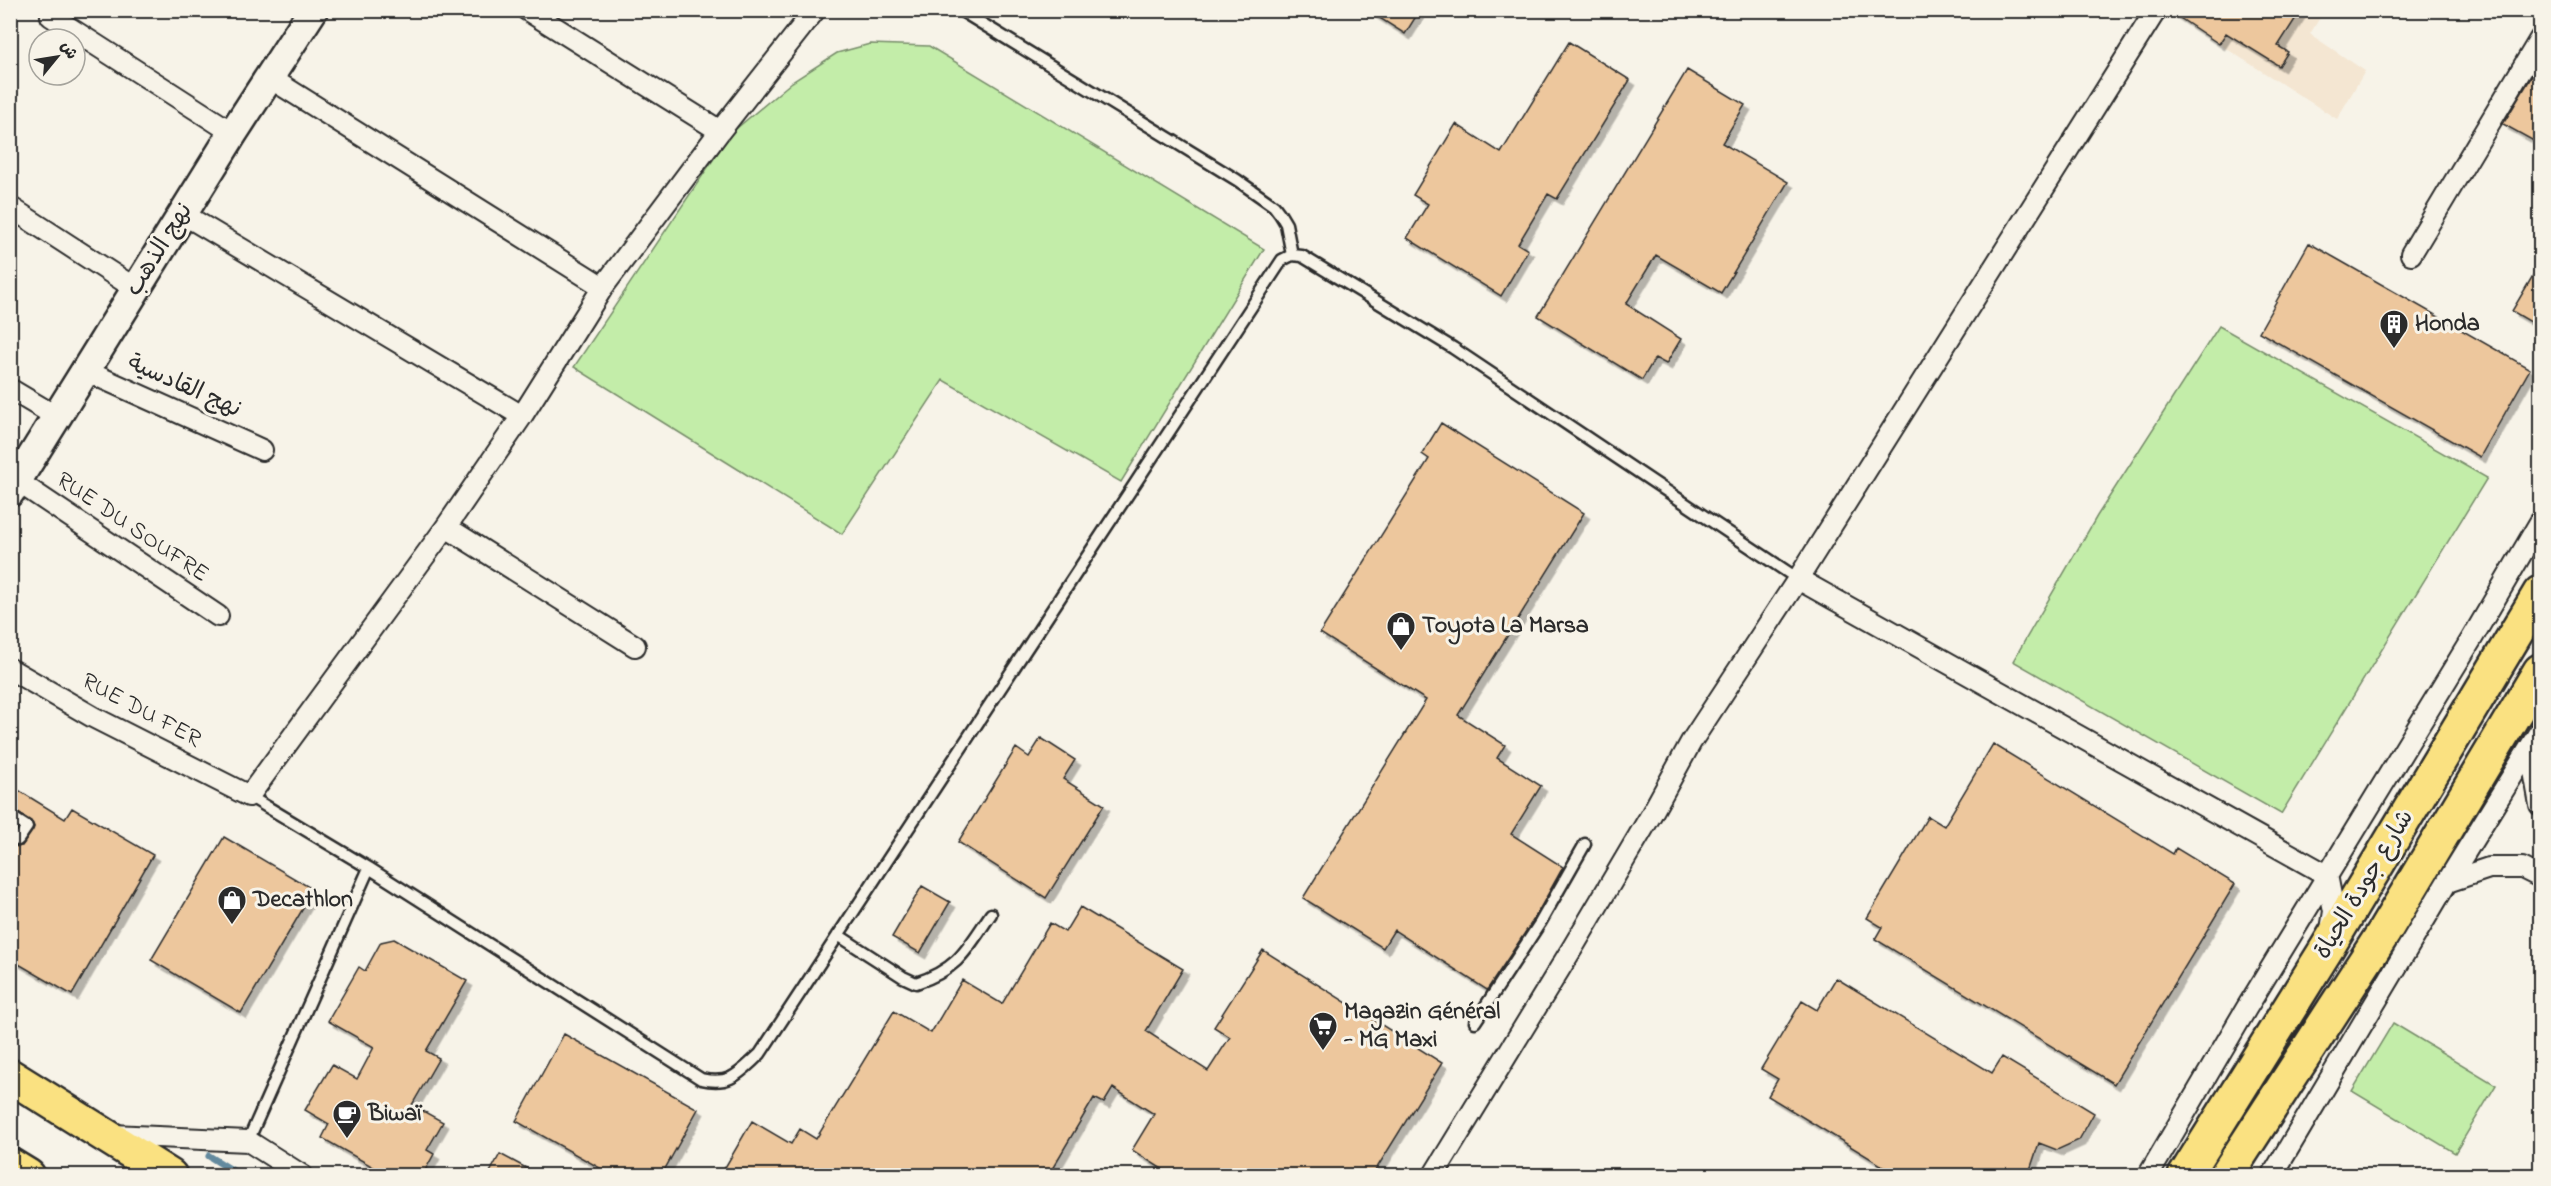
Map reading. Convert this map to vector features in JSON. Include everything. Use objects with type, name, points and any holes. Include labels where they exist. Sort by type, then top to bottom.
[{"type":"highway","name":"شارع جودة الحياة","points":[[2185,1176],[2327,948],[2541,593]]},
{"type":"highway","name":"شارع جودة الحياة","points":[[2226,1176],[2365,960],[2541,671]]},
{"type":"highway","points":[[2253,1176],[2324,1060],[2365,960]]},
{"type":"highway","points":[[10,1076],[170,1176]]},
{"type":"highway","points":[[10,1165],[28,1176]]},
{"type":"street","name":"نهج الذهب","points":[[14,487],[232,133],[313,10]]},
{"type":"street","points":[[527,10],[720,130]]},
{"type":"street","points":[[249,796],[446,527],[522,416],[603,287],[720,130],[815,10]]},
{"type":"street","points":[[1433,1176],[1573,947],[1691,742],[1798,579],[2156,10]]},
{"type":"street","points":[[51,16],[232,133]]},
{"type":"street","points":[[2411,254],[2541,39]]},
{"type":"street","points":[[270,78],[603,287]]},
{"type":"street","points":[[10,207],[136,289]]},
{"type":"street","points":[[183,214],[522,416]]},
{"type":"street","name":"نهج القادسية","points":[[86,371],[262,450]]},
{"type":"street","points":[[10,389],[57,417]]},
{"type":"street","name":"RUE DU SOUFRE","points":[[14,487],[218,616]]},
{"type":"street","points":[[2148,1176],[2541,522]]},
{"type":"street","points":[[446,527],[635,646]]},
{"type":"street","points":[[1798,579],[2327,875],[2334,910],[2327,948]]},
{"type":"street","name":"RUE DU FER","points":[[10,669],[93,717],[249,796]]},
{"type":"street","points":[[2272,1176],[2447,882],[2541,731]]},
{"type":"street","points":[[2530,748],[2541,806]]},
{"type":"street","points":[[2447,882],[2489,868],[2522,868],[2541,877]]},
{"type":"street","points":[[106,1135],[248,1141],[303,1176]]},
{"type":"lane","points":[[960,10],[1237,180],[1274,206],[1286,224],[1292,255]]},
{"type":"lane","points":[[249,796],[369,868],[701,1079],[717,1083],[736,1077],[760,1054],[1282,260],[1292,255],[1302,256],[1453,348],[1798,579]]},
{"type":"lane","points":[[10,816],[27,827],[18,840]]},
{"type":"lane","points":[[1475,1022],[1540,923],[1585,844]]},
{"type":"lane","points":[[248,1141],[369,868]]},
{"type":"lane","points":[[838,935],[916,983],[932,977],[960,958],[991,914]]},
{"type":"shaded area","points":[[2167,11],[2324,11],[2310,34],[2365,71],[2337,119]]},
{"type":"green space","points":[[870,44],[929,46],[1264,249],[1121,482],[943,380],[842,534],[574,367],[731,133],[792,82],[837,53]]},
{"type":"green space","points":[[2219,326],[2487,478],[2281,814],[2013,661],[2097,516]]},
{"type":"green space","points":[[2393,1023],[2496,1085],[2455,1153],[2352,1091]]},
{"type":"building","points":[[1367,10],[1420,10],[1405,34]]},
{"type":"building","points":[[2168,10],[2301,10],[2278,46],[2288,52],[2279,66],[2226,33],[2219,44]]},
{"type":"building","points":[[1569,42],[1630,80],[1557,199],[1548,194],[1518,244],[1528,250],[1501,296],[1407,238],[1428,204],[1413,195],[1456,124],[1501,153]]},
{"type":"building","points":[[2541,61],[2541,145],[2503,124]]},
{"type":"building","points":[[1687,70],[1745,105],[1722,143],[1788,182],[1721,293],[1656,255],[1626,304],[1681,339],[1666,364],[1655,358],[1642,380],[1538,316]]},
{"type":"building","name":"Honda","points":[[2309,243],[2530,369],[2480,457],[2259,332]]},
{"type":"building","points":[[2541,262],[2541,328],[2512,311]]},
{"type":"building","points":[[1441,423],[1584,513],[1458,715],[1505,745],[1497,758],[1541,786],[1511,834],[1563,867],[1534,919],[1487,990],[1394,930],[1383,948],[1303,898],[1426,700],[1320,633],[1429,459],[1422,454]]},
{"type":"building","points":[[1041,738],[1075,760],[1063,779],[1104,805],[1046,898],[958,842],[1016,748],[1029,757]]},
{"type":"building","points":[[1993,744],[2173,854],[2176,848],[2235,884],[2114,1084],[1875,939],[1882,927],[1867,918],[1928,816],[1944,826]]},
{"type":"building","points":[[10,785],[65,819],[72,808],[153,855],[72,995],[10,959],[10,838],[13,846],[22,846],[34,827],[31,821],[10,808]]},
{"type":"building","name":"Decathlon","points":[[224,837],[314,890],[241,1013],[151,960]]},
{"type":"building","points":[[922,886],[950,902],[920,953],[892,937]]},
{"type":"building","points":[[1080,907],[1183,969],[1146,1031],[1208,1071],[1230,1037],[1214,1027],[1263,950],[1442,1063],[1372,1176],[1173,1176],[1132,1150],[1154,1114],[1113,1088],[1104,1103],[1094,1098],[1048,1176],[720,1176],[752,1121],[791,1144],[800,1129],[816,1139],[894,1011],[931,1033],[962,980],[1002,1004],[1050,923],[1065,932]]},
{"type":"building","points":[[394,939],[467,981],[426,1051],[439,1058],[412,1105],[443,1122],[427,1150],[434,1154],[422,1176],[389,1176],[322,1138],[329,1124],[305,1110],[332,1065],[357,1079],[374,1047],[328,1021],[359,967],[365,971],[381,942]]},
{"type":"building","points":[[1836,978],[1992,1073],[2002,1057],[2094,1113],[2079,1140],[2057,1150],[2039,1143],[2028,1176],[1899,1176],[1768,1096],[1778,1079],[1761,1069],[1802,1001],[1817,1010]]},
{"type":"building","points":[[564,1034],[698,1109],[661,1176],[614,1176],[516,1121]]},
{"type":"building","points":[[500,1154],[541,1176],[488,1176]]},
{"type":"waterway","points":[[209,1156],[241,1176]]},
{"type":"place","name":"Honda","points":[[2394,350]]},
{"type":"place","name":"Toyota La Marsa","points":[[1401,652]]},
{"type":"place","name":"Decathlon","points":[[232,926]]},
{"type":"place","name":"Magazin Général - MG Maxi","points":[[1323,1052]]},
{"type":"place","name":"Biwaï","points":[[347,1140]]}]
